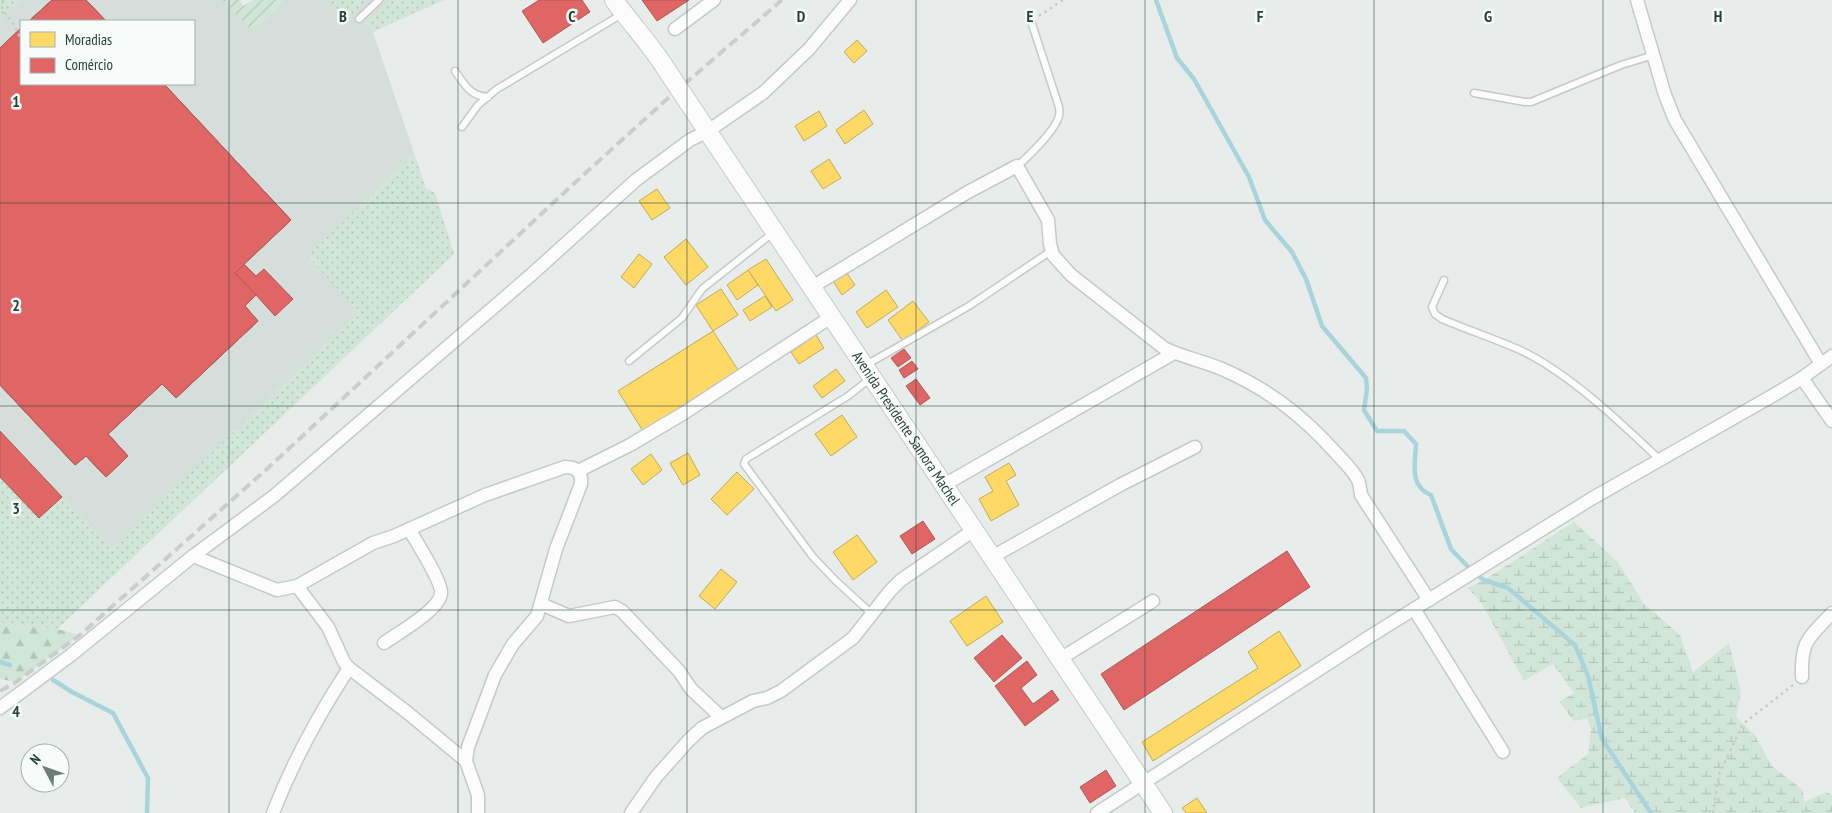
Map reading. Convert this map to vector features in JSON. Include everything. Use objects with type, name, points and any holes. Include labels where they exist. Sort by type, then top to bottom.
[{"type":"main road","name":"Avenida Presidente Samora Machel","points":[[622,4],[1163,813]]},
{"type":"street","points":[[675,29],[714,0]]},
{"type":"street","points":[[0,708],[71,655],[193,556],[274,496],[531,275],[636,180],[690,140],[708,131],[763,93],[809,49],[850,0]]},
{"type":"street","points":[[1637,0],[1665,95],[1675,120],[1822,364]]},
{"type":"street","points":[[812,288],[968,192],[1017,166],[1048,220],[1051,251],[1061,265],[1071,275],[1164,348],[1220,368],[1252,383],[1274,396],[1301,418],[1350,468],[1358,480],[1361,495],[1429,600]]},
{"type":"street","points":[[578,471],[630,445],[676,418],[831,317]]},
{"type":"street","points":[[944,485],[1174,353]]},
{"type":"street","points":[[1097,813],[1590,498],[1738,416],[1802,378],[1832,356]]},
{"type":"street","points":[[1802,378],[1832,421]]},
{"type":"street","points":[[992,557],[1120,485],[1194,447]]},
{"type":"street","points":[[193,556],[276,590],[297,586],[362,548],[485,495],[565,467],[572,467],[578,471],[581,476],[580,484],[556,549],[537,616],[513,644],[495,676],[468,746],[466,761],[478,795],[478,813]]},
{"type":"street","points":[[384,643],[430,611],[439,601],[442,592],[439,582],[409,529]]},
{"type":"street","points":[[631,813],[652,783],[689,740],[702,728],[753,701],[767,698],[782,690],[853,638],[901,580],[974,530]]},
{"type":"street","points":[[297,586],[324,622],[344,662],[349,668],[466,761]]},
{"type":"street","points":[[1060,659],[1153,601]]},
{"type":"street","points":[[541,604],[569,616],[615,607],[622,611],[679,670],[691,689],[721,717]]},
{"type":"street","points":[[1414,610],[1503,752]]},
{"type":"street","points":[[1802,677],[1802,651],[1807,640],[1832,613]]},
{"type":"street","points":[[273,813],[283,785],[303,745],[349,668]]},
{"type":"lane","points":[[359,19],[379,0]]},
{"type":"lane","points":[[462,127],[478,105],[497,88],[622,4]]},
{"type":"lane","points":[[1017,166],[1028,157],[1048,133],[1059,115],[1059,107],[1031,21]]},
{"type":"lane","points":[[1474,93],[1531,102],[1622,65],[1654,56]]},
{"type":"lane","points":[[455,71],[469,90],[478,96],[488,97]]},
{"type":"lane","points":[[629,361],[682,318],[702,289],[774,231]]},
{"type":"lane","points":[[872,614],[813,557],[744,464],[746,459],[848,396],[868,372],[1051,251]]},
{"type":"lane","points":[[1444,280],[1432,307],[1435,314],[1442,319],[1521,351],[1556,371],[1621,422],[1658,459]]},
{"type":"path","points":[[3,0],[2,8],[12,21],[20,37]]},
{"type":"path","points":[[1031,21],[1063,0]]},
{"type":"path","points":[[1713,813],[1719,774],[1743,724],[1772,703],[1802,677]]},
{"type":"shaded area","points":[[0,0],[240,0],[243,6],[254,0],[443,0],[373,32],[426,188],[435,193],[454,254],[57,629],[0,622]]},
{"type":"green space","points":[[0,0],[21,0],[0,20]]},
{"type":"green space","points":[[222,0],[240,0],[243,6],[254,0],[287,0],[253,31]]},
{"type":"green space","points":[[331,0],[368,0],[348,20],[329,3]]},
{"type":"green space","points":[[390,0],[444,0],[373,31],[364,23]]},
{"type":"green space","points":[[414,154],[426,189],[435,193],[454,254],[57,629],[0,622],[0,477],[39,518],[62,497],[112,548],[359,312],[307,256]]},
{"type":"green space","points":[[1574,522],[1618,562],[1644,604],[1680,635],[1693,672],[1729,643],[1741,692],[1736,717],[1754,734],[1773,767],[1803,790],[1804,802],[1826,792],[1832,795],[1832,813],[1635,813],[1625,798],[1581,808],[1557,778],[1588,754],[1591,729],[1587,718],[1574,721],[1559,702],[1574,693],[1553,664],[1524,681],[1482,604],[1468,588],[1484,580]]},
{"type":"green space","points":[[0,622],[57,629],[80,635],[16,682],[0,679]]},
{"type":"building: Moradias","points":[[857,40],[867,51],[854,63],[844,52]]},
{"type":"building: Moradias","points":[[864,110],[873,124],[845,144],[836,130]]},
{"type":"building: Moradias","points":[[819,111],[827,126],[804,141],[795,126]]},
{"type":"building: Moradias","points":[[829,159],[841,178],[823,189],[811,171]]},
{"type":"building: Moradias","points":[[657,189],[670,208],[652,220],[639,201]]},
{"type":"building: Moradias","points":[[686,239],[708,267],[686,285],[664,257]]},
{"type":"building: Moradias","points":[[639,254],[652,264],[634,288],[621,277]]},
{"type":"building: Moradias","points":[[766,259],[793,300],[776,311],[748,270]]},
{"type":"building: Moradias","points":[[844,269],[855,285],[842,295],[831,278]]},
{"type":"building: Moradias","points":[[748,270],[758,285],[737,300],[727,285]]},
{"type":"building: Moradias","points":[[721,289],[738,315],[713,331],[696,305]]},
{"type":"building: Moradias","points":[[886,290],[898,307],[867,328],[856,312]]},
{"type":"building: Moradias","points":[[765,296],[772,307],[750,321],[743,310]]},
{"type":"building: Moradias","points":[[913,301],[929,322],[903,341],[888,320]]},
{"type":"building: Moradias","points":[[713,331],[738,370],[643,431],[618,391]]},
{"type":"building: Moradias","points":[[816,335],[824,348],[799,364],[791,352]]},
{"type":"building: Moradias","points":[[836,369],[845,381],[822,398],[813,386]]},
{"type":"building: Moradias","points":[[842,415],[857,437],[831,456],[815,434]]},
{"type":"building: Moradias","points":[[688,453],[700,475],[683,485],[670,463]]},
{"type":"building: Moradias","points":[[651,454],[662,470],[643,485],[631,469]]},
{"type":"building: Moradias","points":[[1009,463],[1016,475],[1006,481],[1019,505],[991,521],[979,499],[993,491],[985,477]]},
{"type":"building: Moradias","points":[[737,472],[754,489],[727,515],[711,499]]},
{"type":"building: Moradias","points":[[857,535],[877,562],[853,580],[833,552]]},
{"type":"building: Moradias","points":[[721,569],[737,582],[715,609],[699,596]]},
{"type":"building: Moradias","points":[[986,596],[1003,622],[967,646],[950,621]]},
{"type":"building: Moradias","points":[[1279,631],[1301,666],[1153,761],[1142,742],[1258,668],[1248,652]]},
{"type":"building: Moradias","points":[[1197,798],[1207,813],[1186,813],[1182,808]]},
{"type":"building: Comércio","points":[[52,0],[86,0],[105,20],[30,20]]},
{"type":"building: Comércio","points":[[52,0],[86,0],[105,20],[30,20]]},
{"type":"building: Comércio","points":[[539,0],[582,0],[590,12],[543,43],[522,11]]},
{"type":"building: Comércio","points":[[642,0],[689,0],[657,21]]},
{"type":"building: Comércio","points":[[20,29],[20,85],[165,85],[291,220],[244,264],[256,276],[264,269],[293,299],[275,316],[256,295],[245,306],[258,321],[176,398],[162,384],[108,434],[128,456],[106,477],[86,456],[75,465],[0,385],[0,48]]},
{"type":"building: Comércio","points":[[20,29],[20,85],[165,85],[291,220],[235,273],[256,295],[245,306],[258,321],[176,398],[162,384],[108,434],[128,456],[106,477],[86,456],[75,465],[0,385],[0,48]]},
{"type":"building: Comércio","points":[[904,349],[911,358],[898,367],[891,358]]},
{"type":"building: Comércio","points":[[912,361],[918,369],[904,378],[899,370]]},
{"type":"building: Comércio","points":[[916,379],[930,398],[920,405],[906,386]]},
{"type":"building: Comércio","points":[[0,431],[62,497],[39,518],[0,477]]},
{"type":"building: Comércio","points":[[923,521],[935,539],[912,554],[900,536]]},
{"type":"building: Comércio","points":[[1287,551],[1310,587],[1124,710],[1101,674]]},
{"type":"building: Comércio","points":[[1002,635],[1022,658],[994,682],[974,658]]},
{"type":"building: Comércio","points":[[1027,661],[1037,675],[1021,688],[1033,704],[1052,690],[1059,700],[1025,726],[995,686]]},
{"type":"building: Comércio","points":[[1106,770],[1116,786],[1090,803],[1080,787]]},
{"type":"waterway","points":[[1156,0],[1177,58],[1194,79],[1249,177],[1265,220],[1292,252],[1306,279],[1322,326],[1366,378],[1367,389],[1364,410],[1377,431],[1404,431],[1416,444],[1416,480],[1419,486],[1431,495],[1451,549],[1473,572],[1484,580],[1508,588],[1575,645],[1588,676],[1602,739],[1651,813]]},
{"type":"waterway","points":[[0,662],[10,665]]},
{"type":"waterway","points":[[53,680],[113,713],[148,778],[147,813]]},
{"type":"railway","points":[[0,691],[16,682],[80,635],[268,468],[666,100],[782,0]]}]
